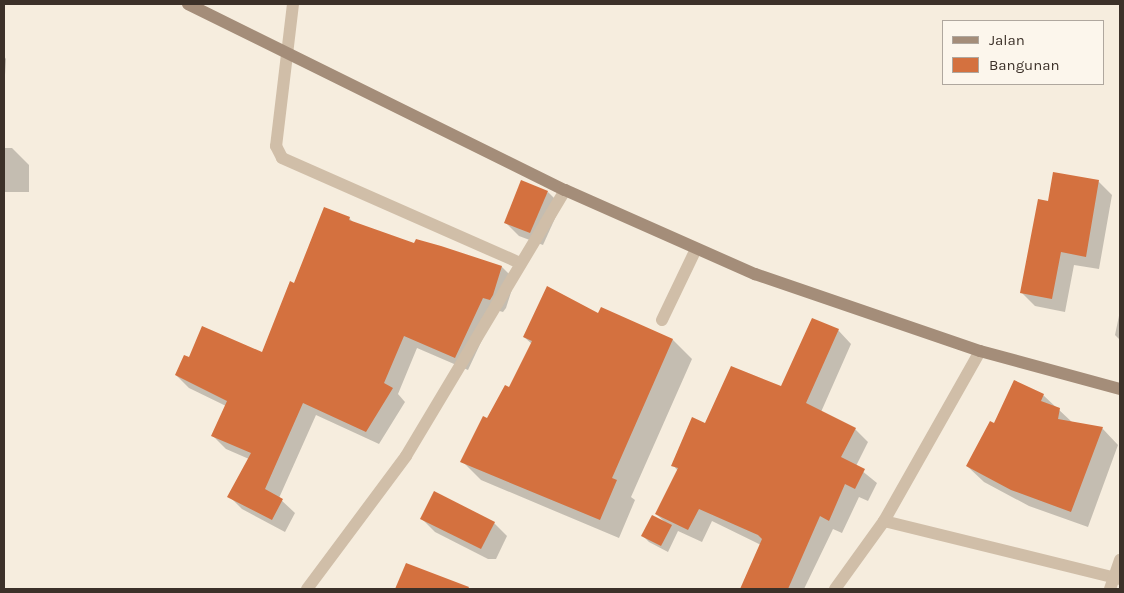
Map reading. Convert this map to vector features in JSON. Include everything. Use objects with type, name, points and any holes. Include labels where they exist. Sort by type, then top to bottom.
[{"type":"street","points":[[188,4],[289,52],[565,190],[755,274],[980,351],[1120,389]]},
{"type":"street","points":[[293,4],[289,52],[276,146],[282,158],[520,263]]},
{"type":"street","points":[[307,589],[406,456],[565,190]]},
{"type":"street","points":[[662,320],[696,249]]},
{"type":"street","points":[[835,589],[884,521],[980,351]]},
{"type":"street","points":[[884,521],[1115,582],[1120,560]]},
{"type":"building","points":[[1053,172],[1099,180],[1086,257],[1061,252],[1052,299],[1020,293],[1038,199],[1048,201]]},
{"type":"building","points":[[521,180],[548,191],[530,233],[504,223]]},
{"type":"building","points":[[324,207],[350,217],[349,220],[414,243],[416,239],[502,266],[493,295],[490,300],[483,298],[455,358],[404,336],[384,383],[393,388],[366,432],[303,403],[265,489],[283,499],[272,520],[227,497],[251,453],[211,436],[227,401],[175,375],[184,355],[189,357],[202,326],[262,352],[290,281],[294,283]]},
{"type":"building","points":[[547,286],[598,313],[601,307],[673,339],[612,478],[617,480],[600,520],[460,462],[483,416],[487,418],[505,385],[509,387],[532,341],[523,337]]},
{"type":"building","points":[[812,318],[839,329],[806,403],[856,428],[841,457],[865,469],[855,489],[845,484],[829,521],[820,516],[788,589],[740,589],[762,539],[758,535],[699,509],[688,530],[655,514],[678,468],[671,466],[692,417],[705,423],[731,366],[781,386]]},
{"type":"building","points":[[1014,380],[1044,394],[1041,401],[1060,408],[1058,419],[1103,427],[1071,512],[1011,490],[966,466],[990,421],[994,423]]},
{"type":"building","points":[[434,491],[495,522],[481,549],[420,519]]},
{"type":"building","points":[[652,515],[672,525],[661,546],[641,536]]},
{"type":"building","points":[[406,563],[469,587],[468,589],[395,589]]}]
